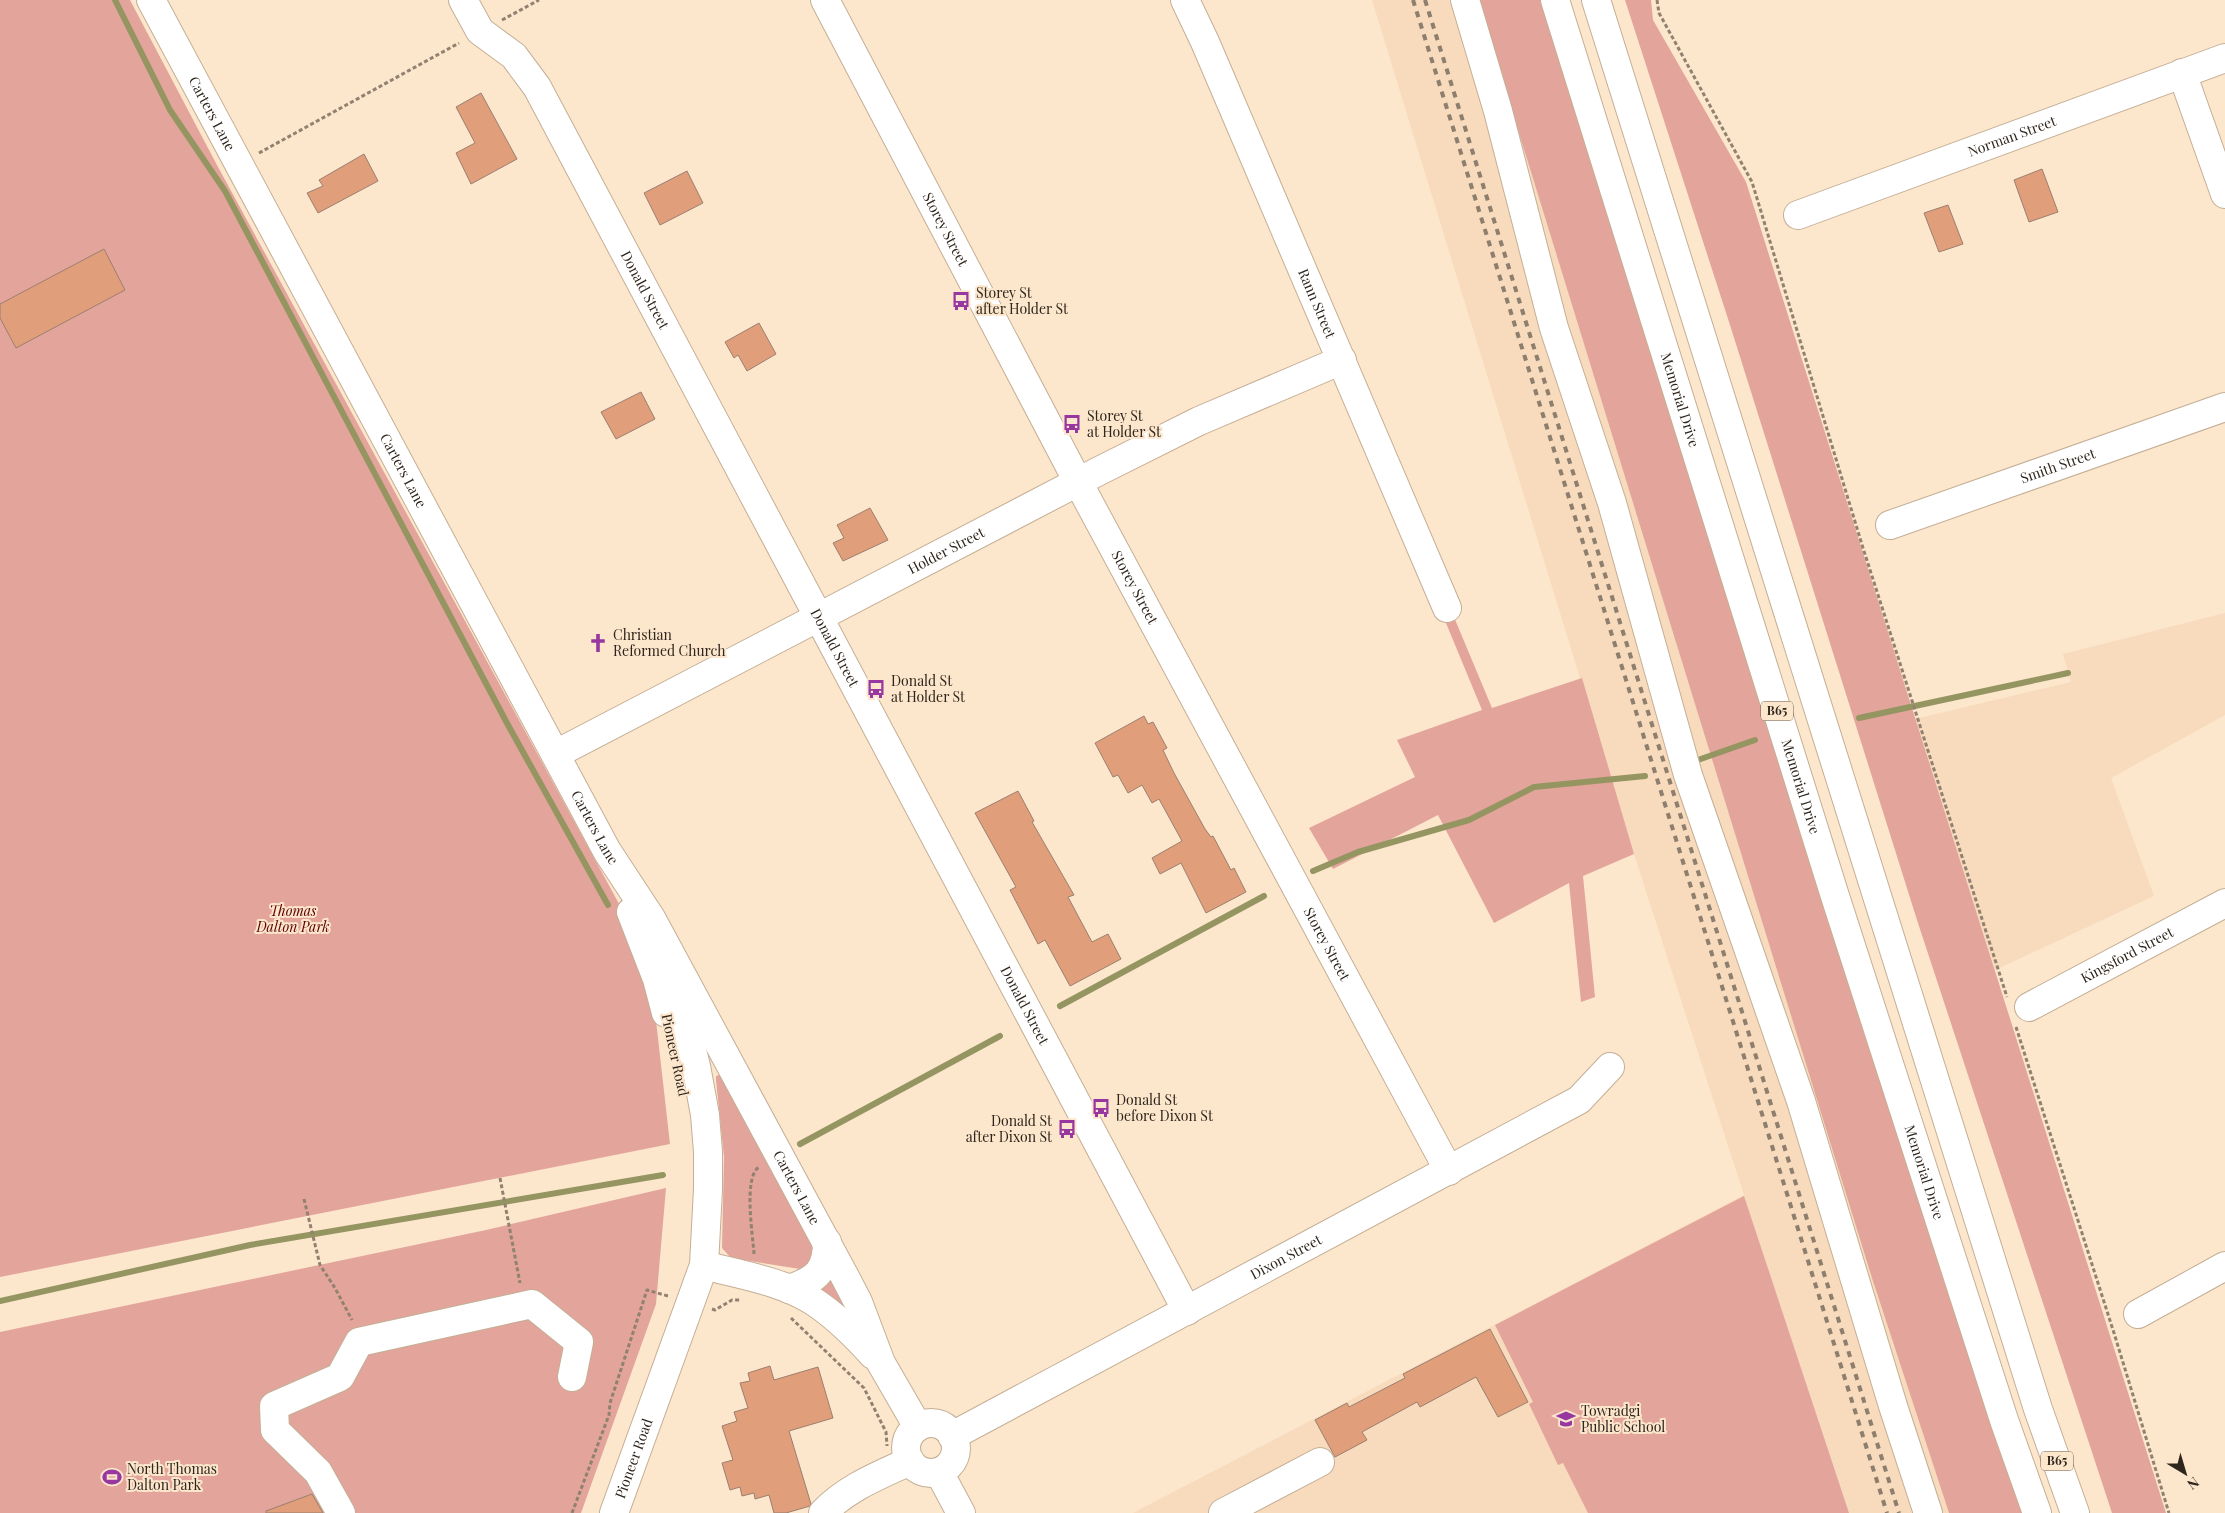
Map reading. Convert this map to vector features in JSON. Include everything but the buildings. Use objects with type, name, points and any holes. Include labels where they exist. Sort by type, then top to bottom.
[{"type":"main road","name":"Carters Lane","points":[[151,0],[556,754],[606,851],[662,937],[780,1154],[858,1302],[881,1363],[918,1427]]},
{"type":"main road","name":"Donald Street","points":[[463,0],[480,31],[514,56],[537,88],[1187,1311]]},
{"type":"main road","name":"Storey Street","points":[[825,0],[1078,482],[1449,1171]]},
{"type":"main road","name":"Rann Street","points":[[1185,0],[1205,42],[1447,608]]},
{"type":"main road","points":[[1465,0],[1498,111],[1554,328],[1612,503],[1688,775],[1801,1101],[1893,1406],[1928,1513]]},
{"type":"main road","name":"Memorial Drive","points":[[1556,0],[1834,894],[2001,1410],[2037,1513]]},
{"type":"main road","name":"B65","points":[[1596,0],[2035,1400],[2075,1513]]},
{"type":"main road","name":"Norman Street","points":[[1798,215],[2225,58]]},
{"type":"main road","points":[[2182,73],[2225,194]]},
{"type":"main road","name":"Holder Street","points":[[556,754],[1199,421],[1342,360]]},
{"type":"main road","name":"Smith Street","points":[[1890,525],[2225,407]]},
{"type":"main road","name":"Pioneer Road","points":[[606,851],[657,979],[670,1028],[684,1091],[688,1122],[692,1171],[689,1234],[693,1248],[704,1265]]},
{"type":"main road","name":"Kingsford Street","points":[[2017,1010],[2225,903]]},
{"type":"main road","name":"Carters Lane","points":[[662,937],[684,1016]]},
{"type":"main road","name":"Pioneer Road","points":[[614,1513],[704,1265],[708,1152],[702,1095],[684,1016]]},
{"type":"main road","name":"Dixon Street","points":[[952,1436],[1579,1100],[1610,1066]]},
{"type":"main road","points":[[789,1289],[801,1285],[819,1272],[827,1258],[827,1242]]},
{"type":"main road","name":"Carters Lane","points":[[704,1265],[753,1291],[789,1289],[812,1300],[836,1318],[881,1363]]},
{"type":"main road","points":[[2138,1314],[2225,1266]]},
{"type":"main road","points":[[341,1513],[318,1472],[275,1430],[274,1406],[340,1377],[359,1342],[532,1304],[579,1342],[572,1377]]},
{"type":"main road","points":[[933,1423],[941,1425],[952,1436],[956,1449],[954,1457],[939,1472],[922,1472],[910,1461],[906,1446],[912,1432],[918,1427],[933,1423]]},
{"type":"main road","points":[[823,1513],[854,1489],[910,1461]]},
{"type":"main road","points":[[1223,1513],[1320,1462]]},
{"type":"main road","points":[[939,1472],[961,1513]]},
{"type":"path","points":[[257,154],[540,0]]},
{"type":"path","points":[[1657,0],[1659,14],[1752,182],[1860,539],[1909,693],[2017,1010],[2169,1513]]},
{"type":"path","points":[[572,1513],[609,1415],[610,1403],[647,1290],[692,1301],[715,1310],[753,1291],[755,1263],[750,1182],[754,1170],[780,1154]]},
{"type":"path","points":[[500,1178],[524,1306]]},
{"type":"path","points":[[304,1200],[320,1265],[350,1313],[359,1342]]},
{"type":"path","points":[[790,1317],[864,1388],[886,1432],[888,1445],[885,1450]]},
{"type":"shaded area","points":[[1372,0],[1478,0],[1871,1275],[1949,1513],[1133,1513],[1744,1195],[1634,854]]},
{"type":"shaded area","points":[[2225,613],[2225,715],[2111,778],[2154,896],[1995,970],[1915,719],[2071,682],[2063,654]]},
{"type":"green space","name":"Thomas Dalton Park","points":[[0,0],[130,0],[218,167],[624,913],[654,1003],[670,1144],[0,1277]]},
{"type":"green space","points":[[1478,0],[1542,0],[2022,1513],[1949,1513],[1871,1275]]},
{"type":"green space","points":[[1625,0],[1651,0],[1653,20],[1746,182],[2166,1513],[2112,1513],[1917,920],[1730,325]]},
{"type":"green space","points":[[1451,610],[1492,708],[1582,678],[1634,854],[1583,876],[1595,997],[1581,1002],[1569,883],[1494,923],[1438,815],[1333,869],[1309,828],[1415,777],[1397,740],[1482,710],[1441,611]]},
{"type":"green space","points":[[722,1074],[812,1240],[813,1252],[806,1267],[800,1269],[731,1258],[722,1248],[724,1157],[716,1076]]},
{"type":"green space","points":[[666,1188],[656,1304],[581,1513],[0,1513],[0,1332],[486,1230]]},
{"type":"green space","name":"Towradgi Public School","points":[[1744,1196],[1849,1513],[1588,1513],[1563,1463],[1558,1465],[1529,1404],[1533,1402],[1495,1325]]},
{"type":"green space","points":[[830,1272],[853,1315],[816,1285]]},
{"type":"waterway","points":[[115,0],[170,110],[225,191],[508,725],[608,905]]},
{"type":"waterway","points":[[1859,718],[2068,673]]},
{"type":"waterway","points":[[1695,761],[1755,740]]},
{"type":"waterway","points":[[1313,871],[1358,852],[1469,820],[1534,787],[1645,776]]},
{"type":"waterway","points":[[1060,1006],[1264,896]]},
{"type":"waterway","points":[[800,1144],[1000,1036]]},
{"type":"waterway","points":[[0,1301],[250,1245],[663,1175]]},
{"type":"railway","points":[[1413,0],[1887,1513]]},
{"type":"railway","points":[[1425,0],[1899,1513]]},
{"type":"place","name":"Storey St after Holder St","points":[[961,301]]},
{"type":"place","name":"Storey St at Holder St","points":[[1072,424]]},
{"type":"place","name":"Christian Reformed Church","points":[[598,643]]},
{"type":"place","name":"Donald St at Holder St","points":[[876,689]]},
{"type":"place","name":"Donald St before Dixon St","points":[[1101,1108]]},
{"type":"place","name":"Donald St after Dixon St","points":[[1067,1129]]},
{"type":"place","name":"Towradgi Public School","points":[[1566,1419]]},
{"type":"place","name":"North Thomas Dalton Park","points":[[112,1477]]}]
